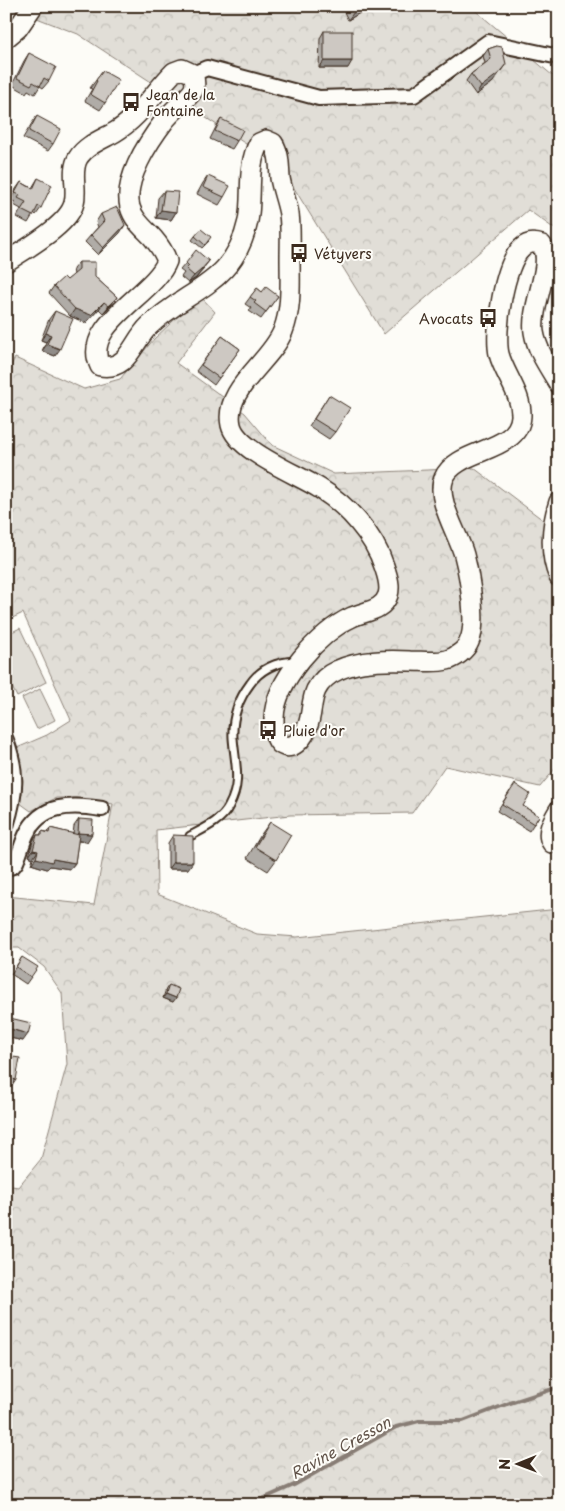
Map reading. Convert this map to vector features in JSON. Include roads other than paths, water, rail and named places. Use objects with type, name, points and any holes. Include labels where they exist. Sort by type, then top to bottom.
[{"type":"main road","points":[[6,38],[18,28],[33,6]]},
{"type":"main road","points":[[6,262],[61,223],[70,212],[74,202],[75,166],[86,148],[118,131],[134,118],[174,72],[182,70],[193,74],[195,80],[192,92],[165,120],[134,171],[130,184],[128,197],[135,219],[153,238],[167,260],[164,270],[100,335],[97,344],[100,366],[116,366],[124,361],[148,327],[223,272],[238,250],[247,223],[253,154],[258,143],[266,140],[273,143],[278,150],[280,181],[288,213],[290,293],[288,315],[282,335],[236,394],[230,408],[232,426],[239,440],[265,458],[323,490],[356,519],[370,536],[380,554],[389,586],[389,593],[378,608],[351,617],[336,627],[321,638],[293,669],[280,692],[275,708],[274,723],[278,741],[287,747],[300,741],[308,727],[317,688],[325,678],[336,671],[353,665],[394,660],[434,662],[450,660],[461,652],[469,642],[472,627],[471,593],[464,553],[442,494],[442,480],[449,469],[458,461],[500,444],[519,424],[521,417],[520,404],[499,352],[497,337],[498,316],[507,277],[513,262],[519,250],[533,243],[542,245],[546,255],[535,306],[534,332],[537,345],[559,384]]},
{"type":"main road","points":[[559,502],[554,520],[552,552],[554,565],[559,577]]},
{"type":"main road","points":[[559,810],[549,832],[552,843],[559,843]]},
{"type":"street","points":[[193,74],[207,68],[319,98],[414,95],[488,42],[559,57]]},
{"type":"street","points":[[6,740],[14,768],[15,784],[14,801],[6,826]]},
{"type":"street","points":[[6,868],[13,866],[16,862],[30,827],[49,811],[66,806],[82,805],[102,809]]},
{"type":"lane","points":[[190,836],[218,820],[228,808],[236,790],[238,769],[233,738],[235,715],[242,695],[257,673],[282,662],[301,660]]},
{"type":"waterway","name":"Ravine Cresson","points":[[249,1505],[294,1485],[396,1427],[419,1421],[463,1421],[559,1387]]},
{"type":"place","name":"Jean de la Fontaine","points":[[131,102]]},
{"type":"place","name":"Vétyvers","points":[[299,253]]},
{"type":"place","name":"Avocats","points":[[488,318]]},
{"type":"place","name":"Pluie d'or","points":[[268,730]]}]
